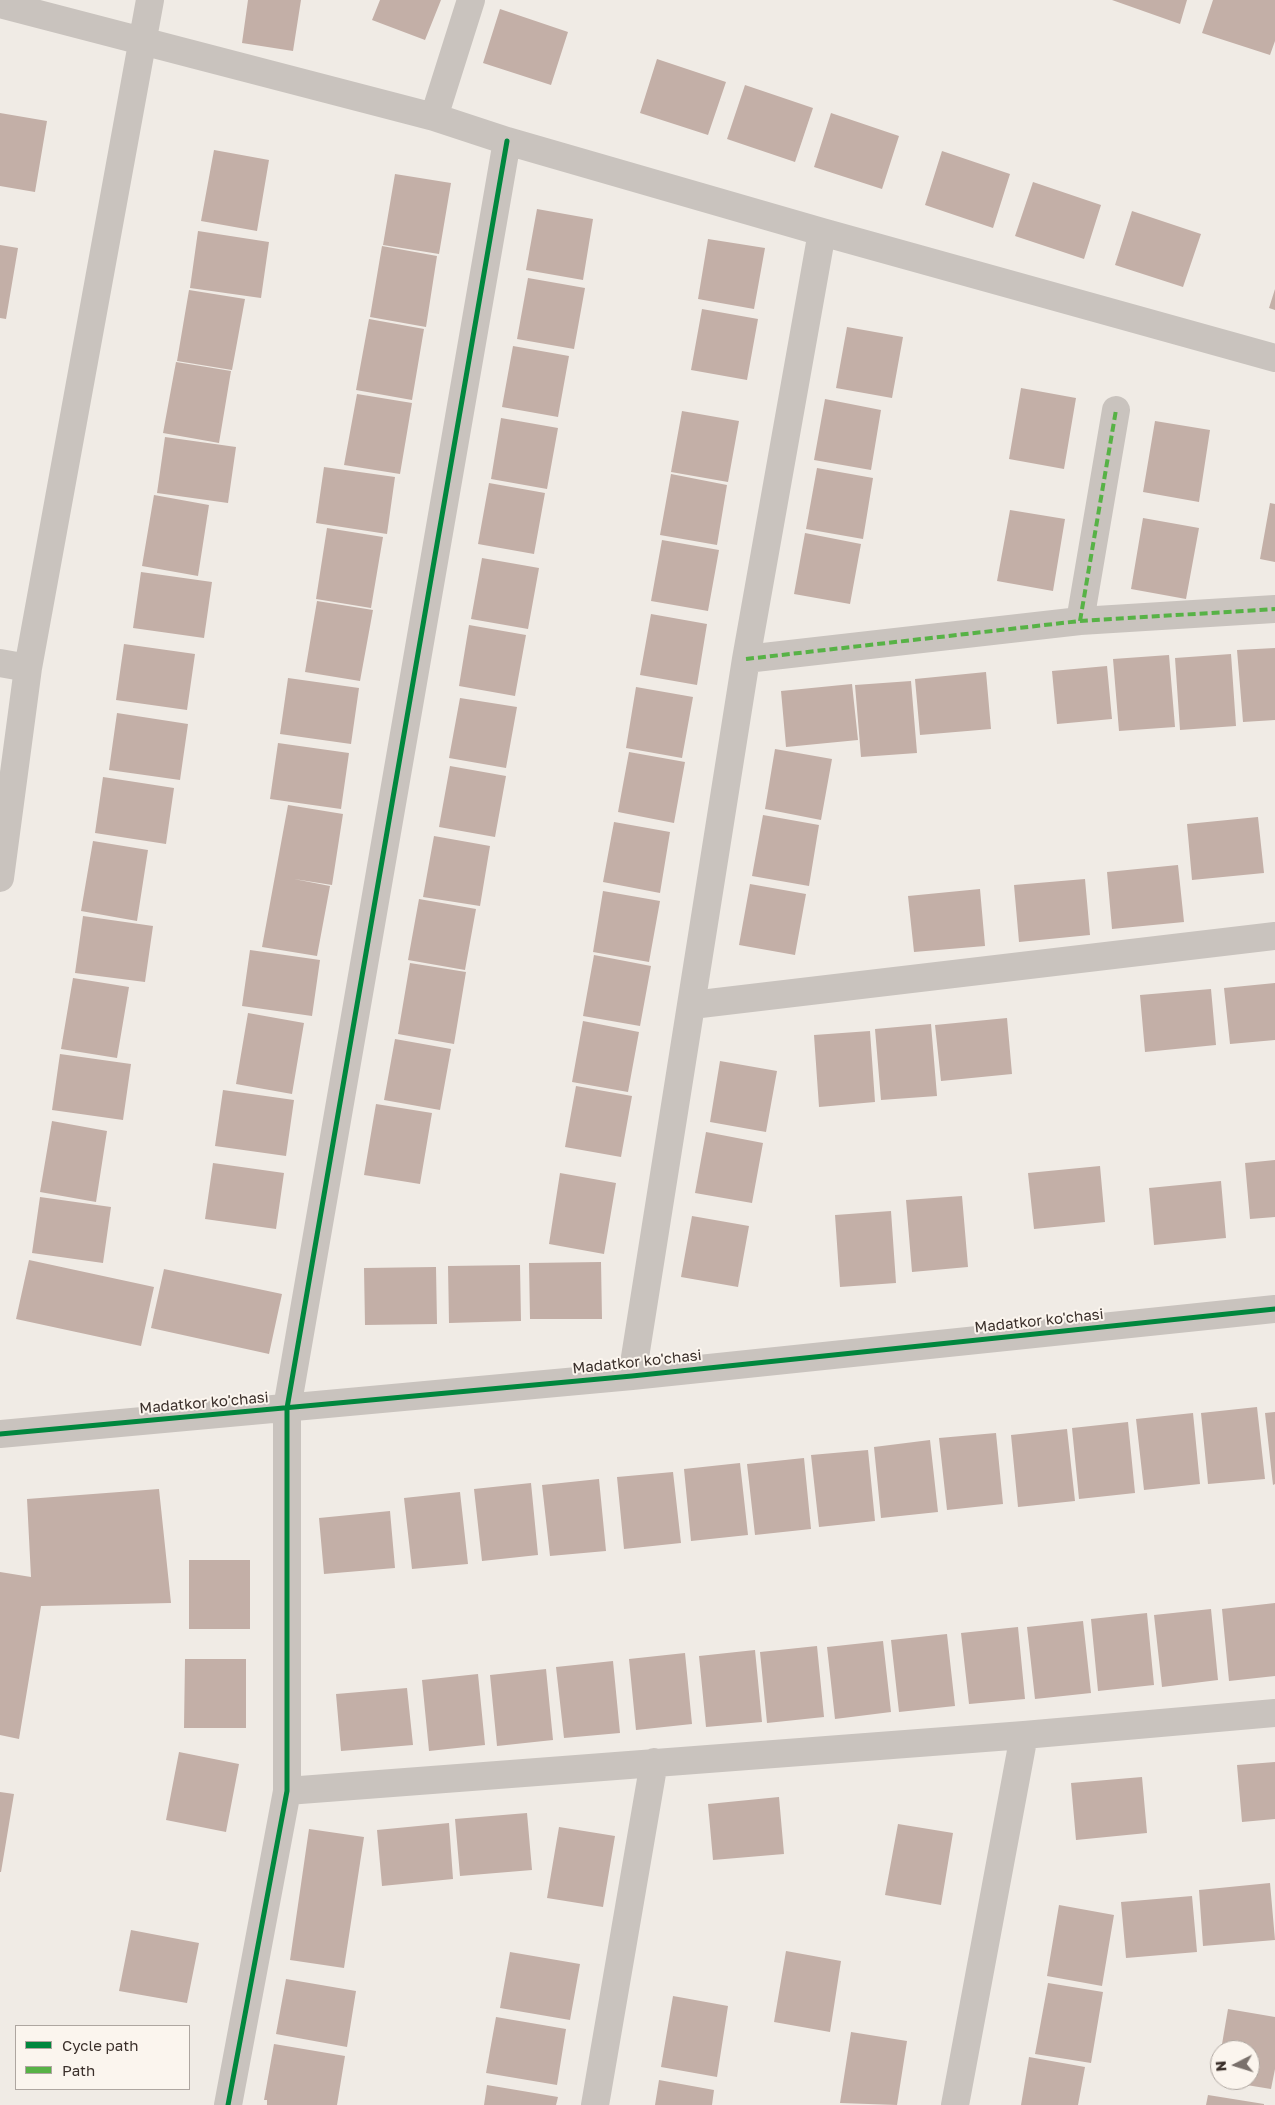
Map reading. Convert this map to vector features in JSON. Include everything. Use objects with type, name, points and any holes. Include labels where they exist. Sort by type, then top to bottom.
[{"type":"street","points":[[0,878],[28,668],[150,0]]},
{"type":"street","points":[[434,117],[472,0]]},
{"type":"street","points":[[0,4],[434,117],[507,141],[822,232],[1275,358]]},
{"type":"street","points":[[228,2105],[287,1791],[287,1408],[507,141]]},
{"type":"street","points":[[632,1376],[746,659],[822,232]]},
{"type":"street","points":[[1080,621],[1116,410]]},
{"type":"street","points":[[746,659],[1080,621],[1275,609]]},
{"type":"street","points":[[0,663],[28,668]]},
{"type":"street","points":[[692,1005],[1275,936]]},
{"type":"street","name":"Madatkor ko'chasi","points":[[0,1434],[632,1376],[1275,1310]]},
{"type":"street","points":[[287,1791],[1024,1735],[1275,1713]]},
{"type":"street","points":[[955,2105],[1024,1735]]},
{"type":"street","points":[[595,2105],[654,1762]]},
{"type":"building","points":[[248,0],[301,0],[293,51],[242,43]]},
{"type":"building","points":[[380,0],[441,0],[425,40],[372,20]]},
{"type":"building","points":[[1112,0],[1187,0],[1180,24]]},
{"type":"building","points":[[1213,0],[1275,0],[1275,41],[1270,55],[1202,33]]},
{"type":"building","points":[[500,9],[568,32],[551,85],[483,63]]},
{"type":"building","points":[[657,59],[726,82],[708,135],[640,113]]},
{"type":"building","points":[[745,85],[813,108],[795,162],[727,139]]},
{"type":"building","points":[[0,113],[47,121],[35,192],[0,186]]},
{"type":"building","points":[[831,113],[899,136],[882,189],[814,167]]},
{"type":"building","points":[[214,150],[269,160],[257,231],[201,221]]},
{"type":"building","points":[[942,151],[1010,174],[993,228],[925,205]]},
{"type":"building","points":[[395,174],[451,183],[439,254],[383,245]]},
{"type":"building","points":[[1033,182],[1101,205],[1084,259],[1015,236]]},
{"type":"building","points":[[537,209],[593,219],[583,280],[526,270]]},
{"type":"building","points":[[1132,211],[1201,234],[1183,287],[1115,265]]},
{"type":"building","points":[[198,231],[269,242],[261,298],[190,288]]},
{"type":"building","points":[[708,239],[765,248],[754,309],[698,299]]},
{"type":"building","points":[[0,245],[18,248],[6,319],[0,318]]},
{"type":"building","points":[[382,246],[437,256],[426,327],[370,317]]},
{"type":"building","points":[[528,278],[585,288],[574,349],[517,339]]},
{"type":"building","points":[[1275,289],[1275,310],[1269,308]]},
{"type":"building","points":[[189,290],[245,299],[232,370],[177,361]]},
{"type":"building","points":[[702,309],[758,319],[747,380],[691,370]]},
{"type":"building","points":[[369,319],[424,329],[412,400],[356,390]]},
{"type":"building","points":[[847,327],[903,337],[892,398],[836,388]]},
{"type":"building","points":[[513,346],[569,356],[558,417],[502,407]]},
{"type":"building","points":[[176,362],[231,371],[219,443],[163,433]]},
{"type":"building","points":[[1021,388],[1076,398],[1064,469],[1009,459]]},
{"type":"building","points":[[357,394],[412,403],[400,474],[344,465]]},
{"type":"building","points":[[825,399],[881,410],[871,470],[814,460]]},
{"type":"building","points":[[682,411],[739,421],[728,482],[671,472]]},
{"type":"building","points":[[501,418],[558,428],[547,489],[491,479]]},
{"type":"building","points":[[1155,421],[1210,430],[1199,502],[1143,492]]},
{"type":"building","points":[[165,437],[236,447],[228,503],[157,493]]},
{"type":"building","points":[[324,467],[395,477],[387,534],[316,523]]},
{"type":"building","points":[[817,468],[873,478],[863,539],[806,529]]},
{"type":"building","points":[[671,474],[727,485],[717,545],[660,535]]},
{"type":"building","points":[[489,483],[545,493],[534,554],[478,544]]},
{"type":"building","points":[[154,495],[209,505],[198,576],[142,566]]},
{"type":"building","points":[[1270,503],[1275,504],[1275,562],[1260,559]]},
{"type":"building","points":[[1010,510],[1065,519],[1053,591],[997,581]]},
{"type":"building","points":[[1143,518],[1199,528],[1186,599],[1131,589]]},
{"type":"building","points":[[327,528],[383,537],[371,608],[316,599]]},
{"type":"building","points":[[805,533],[861,544],[850,604],[794,594]]},
{"type":"building","points":[[662,540],[719,550],[708,611],[651,601]]},
{"type":"building","points":[[482,558],[539,568],[528,629],[471,619]]},
{"type":"building","points":[[141,572],[212,582],[204,638],[133,628]]},
{"type":"building","points":[[317,601],[373,610],[360,681],[305,672]]},
{"type":"building","points":[[651,614],[707,624],[697,685],[640,675]]},
{"type":"building","points":[[469,625],[526,635],[515,696],[459,686]]},
{"type":"building","points":[[124,644],[195,654],[187,710],[116,700]]},
{"type":"building","points":[[1275,648],[1275,720],[1243,722],[1237,650]]},
{"type":"building","points":[[1231,654],[1236,726],[1180,730],[1175,658]]},
{"type":"building","points":[[1169,655],[1175,727],[1119,731],[1113,659]]},
{"type":"building","points":[[1107,666],[1112,719],[1057,724],[1052,671]]},
{"type":"building","points":[[986,672],[991,729],[920,735],[915,679]]},
{"type":"building","points":[[288,678],[359,688],[351,744],[280,734]]},
{"type":"building","points":[[911,681],[917,753],[861,757],[855,685]]},
{"type":"building","points":[[852,684],[858,740],[786,747],[781,691]]},
{"type":"building","points":[[636,687],[693,697],[682,758],[626,748]]},
{"type":"building","points":[[460,698],[517,707],[506,768],[449,758]]},
{"type":"building","points":[[117,713],[188,724],[180,780],[109,770]]},
{"type":"building","points":[[278,743],[349,753],[341,809],[270,799]]},
{"type":"building","points":[[775,749],[832,759],[821,820],[765,809]]},
{"type":"building","points":[[629,752],[685,762],[674,823],[618,812]]},
{"type":"building","points":[[450,766],[506,776],[495,837],[439,827]]},
{"type":"building","points":[[103,777],[174,788],[166,844],[95,833]]},
{"type":"building","points":[[288,805],[343,814],[332,885],[294,879],[330,886],[317,956],[262,947]]},
{"type":"building","points":[[763,815],[819,825],[809,886],[752,876]]},
{"type":"building","points":[[1258,817],[1264,873],[1192,880],[1187,824]]},
{"type":"building","points":[[614,822],[670,832],[660,893],[603,882]]},
{"type":"building","points":[[434,836],[490,846],[480,906],[423,897]]},
{"type":"building","points":[[93,841],[148,850],[137,921],[81,911]]},
{"type":"building","points":[[1178,865],[1184,922],[1112,929],[1107,872]]},
{"type":"building","points":[[1085,879],[1090,935],[1019,942],[1014,885]]},
{"type":"building","points":[[750,884],[806,894],[795,955],[739,945]]},
{"type":"building","points":[[980,889],[985,946],[914,952],[908,896]]},
{"type":"building","points":[[603,891],[660,901],[649,962],[593,952]]},
{"type":"building","points":[[419,899],[476,909],[465,970],[408,960]]},
{"type":"building","points":[[83,916],[153,926],[145,982],[75,973]]},
{"type":"building","points":[[250,950],[320,960],[312,1016],[242,1006]]},
{"type":"building","points":[[594,955],[651,966],[640,1026],[583,1016]]},
{"type":"building","points":[[410,963],[466,972],[454,1044],[398,1034]]},
{"type":"building","points":[[73,978],[129,987],[117,1058],[61,1049]]},
{"type":"building","points":[[1275,983],[1275,1040],[1230,1044],[1224,988]]},
{"type":"building","points":[[1211,989],[1216,1045],[1145,1052],[1140,995]]},
{"type":"building","points":[[248,1013],[304,1023],[292,1094],[236,1084]]},
{"type":"building","points":[[1007,1018],[1012,1074],[941,1081],[935,1025]]},
{"type":"building","points":[[583,1021],[639,1032],[628,1092],[572,1082]]},
{"type":"building","points":[[931,1024],[937,1096],[881,1100],[875,1029]]},
{"type":"building","points":[[870,1031],[875,1102],[819,1107],[814,1035]]},
{"type":"building","points":[[395,1039],[451,1049],[440,1110],[384,1100]]},
{"type":"building","points":[[60,1054],[131,1064],[123,1120],[52,1110]]},
{"type":"building","points":[[720,1061],[777,1071],[766,1132],[710,1122]]},
{"type":"building","points":[[576,1086],[632,1096],[621,1157],[565,1147]]},
{"type":"building","points":[[223,1090],[294,1100],[286,1156],[215,1146]]},
{"type":"building","points":[[376,1104],[432,1113],[420,1184],[364,1175]]},
{"type":"building","points":[[52,1121],[107,1131],[96,1202],[40,1192]]},
{"type":"building","points":[[706,1132],[763,1143],[752,1203],[695,1193]]},
{"type":"building","points":[[1275,1160],[1275,1217],[1250,1219],[1245,1163]]},
{"type":"building","points":[[213,1163],[284,1173],[276,1229],[205,1219]]},
{"type":"building","points":[[1100,1166],[1105,1222],[1034,1229],[1028,1173]]},
{"type":"building","points":[[560,1173],[616,1183],[604,1254],[549,1244]]},
{"type":"building","points":[[1221,1181],[1226,1238],[1154,1245],[1149,1188]]},
{"type":"building","points":[[962,1196],[968,1267],[912,1272],[906,1200]]},
{"type":"building","points":[[40,1197],[111,1207],[103,1263],[32,1253]]},
{"type":"building","points":[[891,1211],[896,1283],[840,1287],[835,1215]]},
{"type":"building","points":[[692,1216],[749,1226],[738,1287],[681,1277]]},
{"type":"building","points":[[29,1260],[154,1287],[141,1346],[16,1319]]},
{"type":"building","points":[[601,1262],[602,1319],[530,1319],[529,1263]]},
{"type":"building","points":[[520,1265],[521,1321],[449,1323],[448,1266]]},
{"type":"building","points":[[436,1267],[437,1324],[365,1325],[364,1268]]},
{"type":"building","points":[[164,1269],[282,1294],[269,1354],[151,1328]]},
{"type":"building","points":[[1257,1407],[1265,1479],[1208,1484],[1201,1413]]},
{"type":"building","points":[[1275,1412],[1275,1484],[1273,1485],[1265,1413]]},
{"type":"building","points":[[1193,1413],[1200,1484],[1144,1490],[1136,1419]]},
{"type":"building","points":[[1128,1422],[1135,1493],[1079,1499],[1072,1428]]},
{"type":"building","points":[[1067,1429],[1075,1501],[1018,1507],[1011,1435]]},
{"type":"building","points":[[996,1433],[1003,1504],[947,1510],[939,1438]]},
{"type":"building","points":[[930,1440],[938,1512],[881,1518],[874,1447]]},
{"type":"building","points":[[868,1450],[875,1521],[819,1527],[811,1455]]},
{"type":"building","points":[[804,1458],[811,1529],[755,1535],[747,1464]]},
{"type":"building","points":[[740,1463],[748,1535],[691,1541],[684,1469]]},
{"type":"building","points":[[673,1472],[681,1543],[624,1549],[617,1477]]},
{"type":"building","points":[[599,1479],[606,1551],[550,1556],[542,1485]]},
{"type":"building","points":[[531,1483],[538,1555],[482,1561],[474,1489]]},
{"type":"building","points":[[159,1489],[171,1603],[41,1606],[19,1739],[0,1735],[0,1572],[31,1577],[27,1499]]},
{"type":"building","points":[[460,1492],[468,1564],[412,1569],[404,1498]]},
{"type":"building","points":[[390,1511],[395,1568],[324,1574],[319,1518]]},
{"type":"building","points":[[189,1560],[250,1560],[250,1629],[189,1629]]},
{"type":"building","points":[[1275,1603],[1275,1676],[1229,1681],[1222,1609]]},
{"type":"building","points":[[1211,1609],[1218,1680],[1162,1687],[1154,1615]]},
{"type":"building","points":[[1147,1613],[1154,1685],[1098,1691],[1091,1619]]},
{"type":"building","points":[[1083,1621],[1091,1693],[1035,1699],[1027,1627]]},
{"type":"building","points":[[1018,1627],[1025,1699],[969,1704],[961,1633]]},
{"type":"building","points":[[947,1634],[955,1706],[899,1712],[891,1640]]},
{"type":"building","points":[[883,1641],[891,1712],[835,1719],[827,1647]]},
{"type":"building","points":[[817,1646],[824,1717],[767,1723],[760,1652]]},
{"type":"building","points":[[755,1650],[762,1722],[706,1727],[699,1656]]},
{"type":"building","points":[[685,1653],[692,1724],[636,1730],[629,1659]]},
{"type":"building","points":[[185,1659],[246,1659],[246,1728],[184,1728]]},
{"type":"building","points":[[613,1661],[620,1733],[564,1738],[556,1667]]},
{"type":"building","points":[[546,1669],[553,1740],[497,1746],[490,1675]]},
{"type":"building","points":[[478,1674],[485,1745],[429,1751],[422,1680]]},
{"type":"building","points":[[407,1688],[413,1745],[341,1751],[336,1694]]},
{"type":"building","points":[[179,1752],[239,1764],[226,1832],[166,1820]]},
{"type":"building","points":[[1275,1762],[1275,1819],[1242,1822],[1237,1765]]},
{"type":"building","points":[[1142,1777],[1147,1833],[1076,1840],[1071,1783]]},
{"type":"building","points":[[0,1792],[14,1794],[1,1872],[0,1872]]},
{"type":"building","points":[[779,1797],[784,1854],[713,1860],[708,1804]]},
{"type":"building","points":[[527,1813],[532,1870],[460,1876],[455,1819]]},
{"type":"building","points":[[449,1823],[453,1879],[382,1886],[377,1830]]},
{"type":"building","points":[[898,1824],[953,1833],[941,1905],[885,1895]]},
{"type":"building","points":[[559,1827],[615,1836],[603,1907],[547,1898]]},
{"type":"building","points":[[309,1829],[364,1837],[344,1968],[290,1960]]},
{"type":"building","points":[[1270,1883],[1275,1940],[1203,1946],[1199,1890]]},
{"type":"building","points":[[1192,1896],[1197,1952],[1126,1958],[1121,1902]]},
{"type":"building","points":[[1059,1905],[1114,1915],[1102,1986],[1047,1976]]},
{"type":"building","points":[[131,1930],[199,1943],[187,2003],[119,1991]]},
{"type":"building","points":[[786,1951],[841,1961],[830,2032],[774,2022]]},
{"type":"building","points":[[510,1952],[580,1964],[570,2020],[500,2008]]},
{"type":"building","points":[[286,1979],[356,1991],[347,2047],[276,2034]]},
{"type":"building","points":[[1048,1983],[1103,1992],[1091,2063],[1035,2054]]},
{"type":"building","points":[[673,1996],[728,2006],[717,2077],[661,2067]]},
{"type":"building","points":[[1228,2009],[1275,2017],[1275,2069],[1271,2089],[1260,2087],[1260,2040],[1223,2040]]},
{"type":"building","points":[[496,2017],[566,2029],[557,2085],[486,2073]]},
{"type":"building","points":[[851,2032],[907,2041],[897,2105],[840,2103]]},
{"type":"building","points":[[274,2044],[345,2056],[337,2105],[267,2105],[267,2100],[264,2100]]},
{"type":"building","points":[[1029,2057],[1085,2067],[1078,2105],[1021,2105]]},
{"type":"building","points":[[659,2080],[714,2090],[712,2105],[655,2105]]},
{"type":"building","points":[[487,2085],[558,2097],[556,2105],[484,2105]]},
{"type":"building","points":[[1208,2095],[1264,2104],[1264,2105],[1206,2105]]},
{"type":"marked path","points":[[1080,621],[1116,410]]},
{"type":"marked path","points":[[746,659],[1080,621],[1275,609]]},
{"type":"cycle path","points":[[228,2105],[287,1791],[287,1408],[507,141]]},
{"type":"cycle path","points":[[0,1434],[632,1376],[1275,1309]]}]
